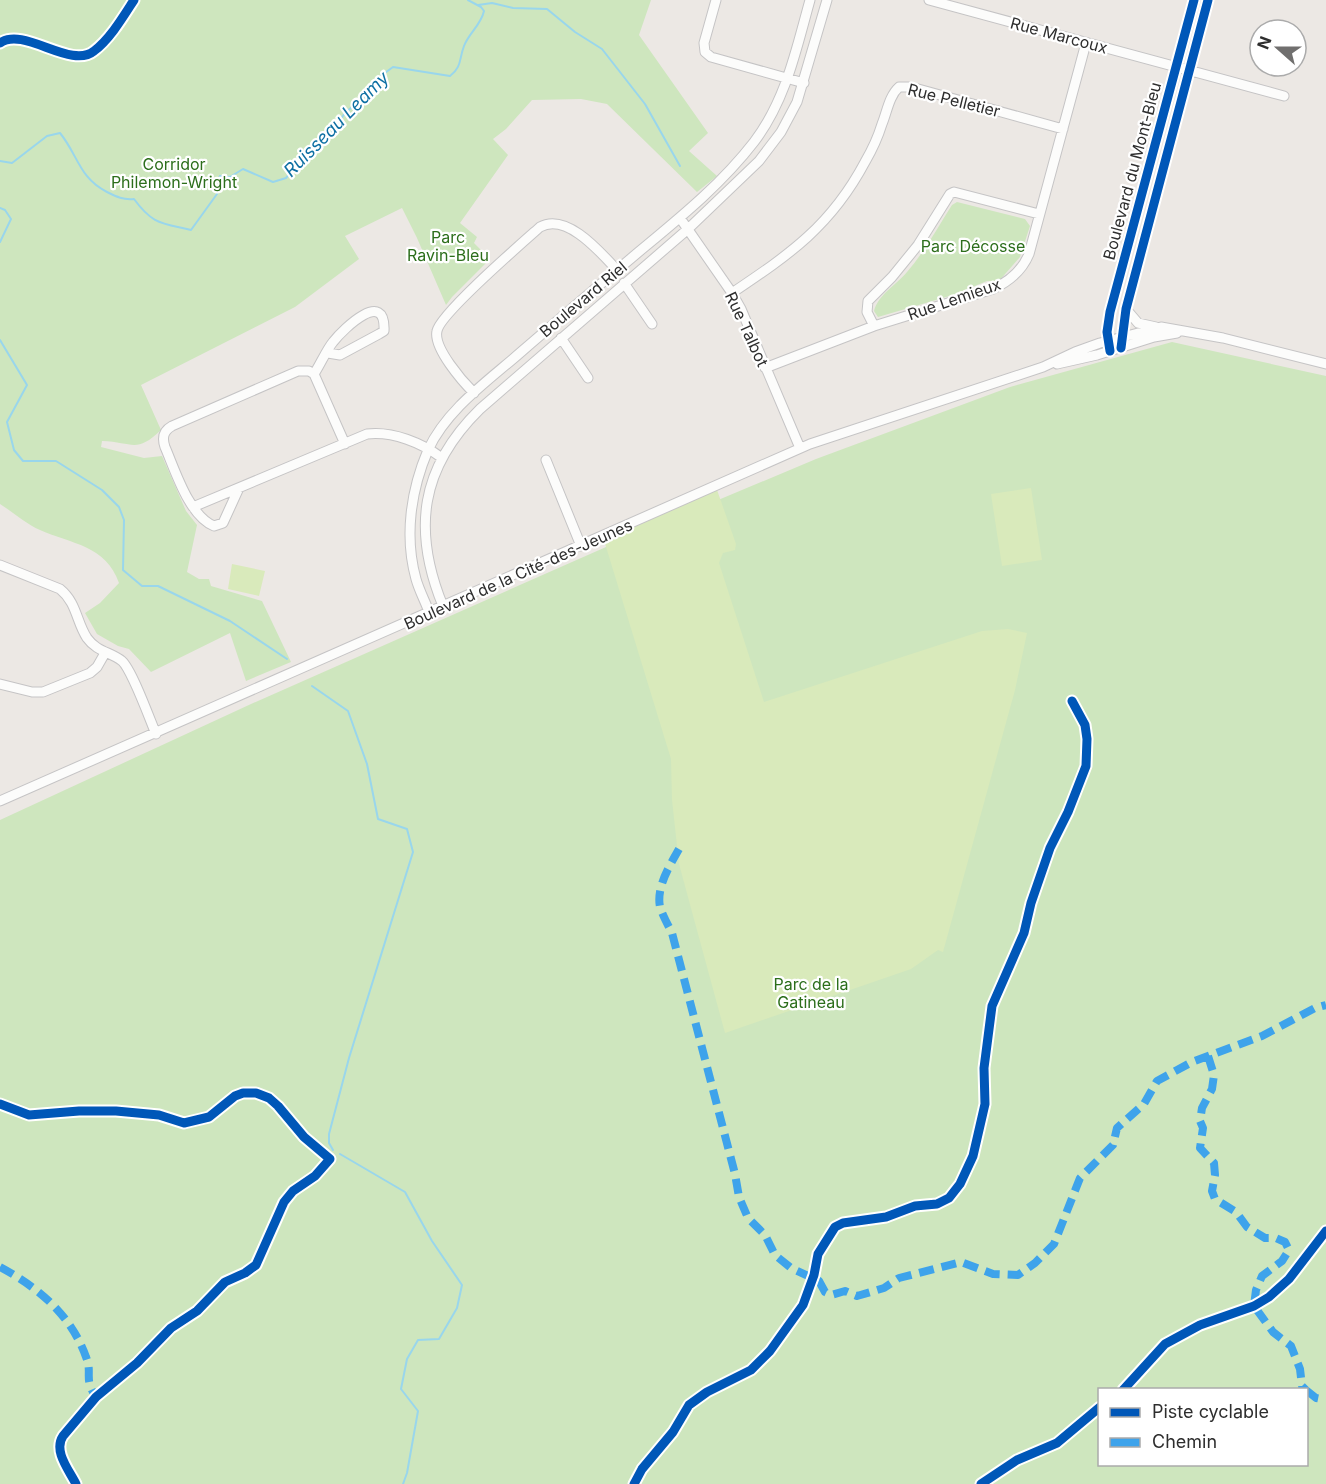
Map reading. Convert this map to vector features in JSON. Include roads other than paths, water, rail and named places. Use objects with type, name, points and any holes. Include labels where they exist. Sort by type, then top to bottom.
[{"type":"street","points":[[716,0],[704,43],[705,52],[711,57],[804,83]]},
{"type":"street","name":"Boulevard Riel","points":[[429,612],[414,571],[410,531],[414,494],[429,448],[449,419],[474,393],[680,218],[713,187],[754,142],[773,114],[789,78],[810,0]]},
{"type":"street","name":"Boulevard Riel","points":[[443,606],[430,572],[425,534],[429,497],[442,458],[451,442],[473,416],[688,229],[745,176],[770,148],[790,116],[804,83],[827,0]]},
{"type":"street","name":"Rue Marcoux","points":[[929,0],[1284,96]]},
{"type":"street","name":"Boulevard du Mont-Bleu","points":[[1109,346],[1110,312],[1194,0]]},
{"type":"street","name":"Boulevard du Mont-Bleu","points":[[1121,348],[1126,309],[1208,0]]},
{"type":"street","name":"Rue Lemieux","points":[[765,368],[874,326],[993,289],[1005,283],[1020,270],[1027,259],[1086,43]]},
{"type":"street","name":"Rue Pelletier","points":[[732,293],[799,247],[835,208],[866,160],[882,127],[891,97],[899,87],[911,87],[1063,129]]},
{"type":"street","points":[[874,326],[867,312],[868,301],[892,277],[918,245],[950,194],[954,192],[1040,214]]},
{"type":"street","name":"Rue Talbot","points":[[680,218],[741,309],[800,448]]},
{"type":"street","points":[[474,393],[449,364],[437,339],[437,329],[491,271],[540,227],[547,224],[558,225],[584,237],[617,270]]},
{"type":"street","points":[[624,283],[652,324]]},
{"type":"street","points":[[1126,309],[1138,322],[1161,327]]},
{"type":"street","points":[[314,374],[334,340],[363,314],[370,311],[377,312],[382,317],[384,331],[380,334],[340,355],[328,353]]},
{"type":"street","name":"Boulevard de la Cité-des-Jeunes","points":[[0,801],[800,448],[1109,346],[1121,337],[1161,327],[1223,338],[1326,364]]},
{"type":"street","name":"Boulevard de la Cité-des-Jeunes","points":[[1109,346],[1121,348],[1154,337],[1193,332]]},
{"type":"street","points":[[561,338],[588,378]]},
{"type":"street","points":[[238,488],[227,518],[219,526],[209,524],[194,507],[165,447],[163,441],[165,432],[172,426],[298,371],[309,371],[314,374],[345,444]]},
{"type":"street","points":[[194,507],[368,434],[385,434],[429,448],[442,458]]},
{"type":"street","points":[[546,460],[581,546]]},
{"type":"street","points":[[0,565],[60,589],[67,594],[75,605],[89,640],[126,666],[156,734]]},
{"type":"street","points":[[0,684],[32,692],[43,692],[90,673],[97,667],[105,653]]},
{"type":"waterway","name":"Ruisseau Leamy","points":[[0,161],[12,163],[47,136],[60,133],[90,180],[98,186],[117,197],[134,199],[147,214],[159,222],[191,230],[217,194],[220,176],[230,177],[243,169],[273,182],[286,178],[310,149],[331,133],[345,113],[365,96],[374,81],[393,67],[450,76],[454,73],[466,41],[484,11],[468,0]]},
{"type":"waterway","points":[[478,5],[492,3],[513,8],[547,9],[575,32],[602,49],[645,104],[680,166]]},
{"type":"waterway","name":"Ruisseau Leamy","points":[[0,208],[5,210],[11,219],[0,242]]},
{"type":"waterway","points":[[0,340],[27,385],[7,422],[14,450],[23,461],[56,461],[102,490],[119,507],[124,520],[123,570],[142,586],[158,586],[230,621],[287,659]]},
{"type":"waterway","points":[[312,686],[348,711],[367,764],[378,819],[407,829],[413,852],[349,1058],[329,1134],[329,1143],[333,1150]]},
{"type":"waterway","points":[[340,1154],[405,1192],[432,1241],[462,1285],[457,1308],[439,1339],[418,1340],[407,1359],[401,1389],[418,1411],[403,1484]]},
{"type":"park label","name":"Corridor Philemon-Wright","points":[[174,173]]},
{"type":"park label","name":"Parc Ravin-Bleu","points":[[448,246]]},
{"type":"park label","name":"Parc Décosse","points":[[973,246]]},
{"type":"park label","name":"Parc de la Gatineau","points":[[811,993]]}]
